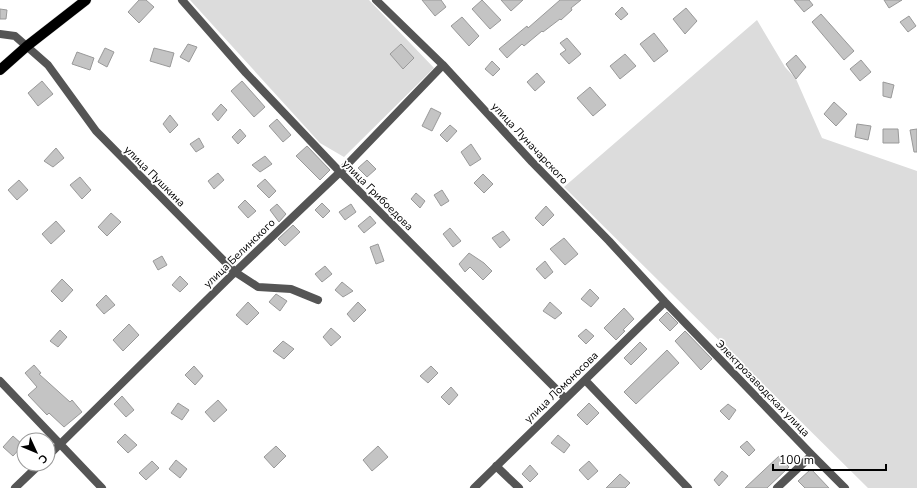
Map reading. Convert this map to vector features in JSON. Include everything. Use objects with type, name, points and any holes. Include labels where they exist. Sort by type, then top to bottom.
[{"type":"main road","points":[[0,70],[27,46],[86,0]]},
{"type":"street","name":"улица Грибоедова","points":[[182,0],[252,79],[340,172],[566,398]]},
{"type":"street","name":"улица Луначарского","points":[[376,0],[443,65],[532,162],[609,240],[665,302]]},
{"type":"street","name":"улица Пушкина","points":[[0,34],[15,36],[48,65],[96,131],[235,272],[258,287],[291,289],[318,300]]},
{"type":"street","name":"улица Белинского","points":[[56,448],[235,272],[340,172],[443,65]]},
{"type":"street","name":"улица Ломоносова","points":[[474,488],[665,302]]},
{"type":"street","name":"Электрозаводская улица","points":[[665,302],[845,488]]},
{"type":"street","points":[[585,380],[688,488]]},
{"type":"street","points":[[0,381],[102,488]]},
{"type":"street","points":[[777,488],[812,455]]},
{"type":"street","points":[[496,466],[519,488]]},
{"type":"street","points":[[15,488],[32,472]]},
{"type":"shaded area","points":[[190,0],[369,0],[434,68],[344,157],[320,143]]},
{"type":"shaded area","points":[[757,20],[785,67],[796,79],[822,138],[917,171],[917,488],[868,488],[564,187]]},
{"type":"building","points":[[139,0],[146,0],[154,7],[139,23],[128,12]]},
{"type":"building","points":[[422,0],[441,0],[446,7],[435,16]]},
{"type":"building","points":[[482,0],[501,20],[490,29],[472,9]]},
{"type":"building","points":[[501,0],[523,0],[511,11]]},
{"type":"building","points":[[560,0],[581,0],[571,8],[572,10],[561,20],[560,19],[543,32],[542,31],[524,46],[522,44],[507,58],[499,49],[527,26],[528,28]]},
{"type":"building","points":[[794,0],[809,0],[813,5],[804,12]]},
{"type":"building","points":[[884,0],[902,0],[889,8]]},
{"type":"building","points":[[622,7],[628,14],[621,20],[615,14]]},
{"type":"building","points":[[686,8],[697,21],[685,34],[673,19]]},
{"type":"building","points":[[0,9],[7,10],[6,19],[0,19]]},
{"type":"building","points":[[821,14],[854,51],[844,60],[812,22]]},
{"type":"building","points":[[909,16],[916,26],[908,32],[900,22]]},
{"type":"building","points":[[462,17],[479,36],[469,46],[451,26]]},
{"type":"building","points":[[654,33],[668,51],[654,62],[640,44]]},
{"type":"building","points":[[567,38],[581,54],[569,64],[560,54],[566,50],[560,43]]},
{"type":"building","points":[[188,44],[197,47],[189,62],[180,57]]},
{"type":"building","points":[[401,44],[414,58],[403,69],[390,54]]},
{"type":"building","points":[[105,48],[114,52],[107,67],[98,62]]},
{"type":"building","points":[[154,48],[174,53],[170,67],[150,61]]},
{"type":"building","points":[[77,52],[94,58],[90,70],[72,64]]},
{"type":"building","points":[[625,54],[636,66],[620,79],[610,66]]},
{"type":"building","points":[[796,55],[806,67],[796,79],[786,64]]},
{"type":"building","points":[[861,60],[871,72],[860,81],[850,69]]},
{"type":"building","points":[[492,61],[500,69],[493,76],[485,69]]},
{"type":"building","points":[[537,73],[545,82],[535,91],[527,82]]},
{"type":"building","points":[[42,81],[53,94],[38,106],[28,93]]},
{"type":"building","points":[[242,81],[265,107],[254,117],[231,91]]},
{"type":"building","points":[[883,82],[894,85],[891,98],[883,96]]},
{"type":"building","points":[[590,87],[606,105],[593,116],[577,98]]},
{"type":"building","points":[[834,102],[847,114],[836,126],[824,114]]},
{"type":"building","points":[[221,104],[227,110],[218,121],[212,114]]},
{"type":"building","points":[[431,108],[441,113],[432,131],[422,126]]},
{"type":"building","points":[[170,115],[178,125],[170,133],[163,124]]},
{"type":"building","points":[[277,119],[291,135],[283,142],[269,126]]},
{"type":"building","points":[[857,124],[871,126],[868,140],[855,137]]},
{"type":"building","points":[[450,125],[457,131],[447,142],[440,135]]},
{"type":"building","points":[[240,129],[246,136],[238,144],[232,137]]},
{"type":"building","points":[[883,129],[898,129],[899,143],[883,143]]},
{"type":"building","points":[[917,129],[917,152],[914,152],[910,130]]},
{"type":"building","points":[[199,138],[204,147],[196,152],[190,144]]},
{"type":"building","points":[[471,144],[481,159],[470,166],[461,152]]},
{"type":"building","points":[[307,146],[330,170],[320,180],[296,156]]},
{"type":"building","points":[[56,148],[64,158],[53,167],[44,161]]},
{"type":"building","points":[[265,156],[272,164],[260,172],[252,165]]},
{"type":"building","points":[[367,160],[376,169],[367,177],[358,168]]},
{"type":"building","points":[[218,173],[224,180],[214,189],[208,181]]},
{"type":"building","points":[[483,174],[493,184],[484,193],[474,183]]},
{"type":"building","points":[[80,177],[91,190],[82,199],[70,185]]},
{"type":"building","points":[[265,179],[276,191],[269,198],[257,186]]},
{"type":"building","points":[[19,180],[28,190],[17,200],[8,190]]},
{"type":"building","points":[[442,190],[449,201],[441,206],[434,195]]},
{"type":"building","points":[[416,193],[425,201],[420,208],[411,199]]},
{"type":"building","points":[[245,200],[256,211],[248,218],[238,207]]},
{"type":"building","points":[[322,203],[330,211],[323,218],[315,210]]},
{"type":"building","points":[[277,204],[286,214],[279,222],[270,210]]},
{"type":"building","points":[[351,204],[356,212],[345,220],[339,212]]},
{"type":"building","points":[[546,206],[554,215],[543,226],[535,218]]},
{"type":"building","points":[[111,213],[121,222],[107,236],[98,227]]},
{"type":"building","points":[[370,216],[376,223],[364,233],[358,226]]},
{"type":"building","points":[[56,221],[65,231],[51,244],[42,234]]},
{"type":"building","points":[[293,225],[300,232],[285,246],[278,239]]},
{"type":"building","points":[[450,228],[461,241],[453,247],[443,234]]},
{"type":"building","points":[[503,231],[510,240],[500,248],[492,238]]},
{"type":"building","points":[[564,238],[578,254],[565,265],[550,249]]},
{"type":"building","points":[[378,244],[384,261],[376,264],[370,247]]},
{"type":"building","points":[[469,253],[484,263],[492,271],[483,280],[470,267],[465,272],[459,264]]},
{"type":"building","points":[[162,256],[167,265],[158,270],[153,261]]},
{"type":"building","points":[[545,261],[553,272],[545,279],[536,269]]},
{"type":"building","points":[[325,266],[332,274],[322,282],[315,274]]},
{"type":"building","points":[[180,276],[188,284],[180,292],[172,285]]},
{"type":"building","points":[[62,279],[73,290],[62,302],[51,291]]},
{"type":"building","points":[[342,282],[353,291],[343,297],[335,290]]},
{"type":"building","points":[[590,289],[599,298],[591,307],[581,299]]},
{"type":"building","points":[[276,294],[287,301],[280,311],[269,302]]},
{"type":"building","points":[[106,295],[115,305],[104,314],[96,305]]},
{"type":"building","points":[[248,302],[259,313],[247,325],[236,315]]},
{"type":"building","points":[[358,302],[366,310],[354,322],[347,314]]},
{"type":"building","points":[[550,302],[562,313],[555,319],[543,311]]},
{"type":"building","points":[[624,308],[634,319],[616,340],[604,328]]},
{"type":"building","points":[[667,312],[678,323],[670,331],[659,320]]},
{"type":"building","points":[[129,324],[139,335],[123,351],[113,340]]},
{"type":"building","points":[[331,328],[341,337],[331,346],[323,337]]},
{"type":"building","points":[[586,329],[594,336],[586,344],[578,336]]},
{"type":"building","points":[[60,330],[67,337],[58,347],[50,341]]},
{"type":"building","points":[[685,331],[712,359],[701,370],[675,341]]},
{"type":"building","points":[[283,341],[294,349],[284,359],[273,351]]},
{"type":"building","points":[[640,342],[647,349],[631,365],[624,358]]},
{"type":"building","points":[[667,350],[679,363],[636,404],[624,392]]},
{"type":"building","points":[[34,365],[41,373],[39,374],[70,402],[72,400],[82,412],[64,427],[49,413],[47,415],[28,395],[37,387],[25,373]]},
{"type":"building","points":[[194,366],[203,376],[195,385],[185,375]]},
{"type":"building","points":[[431,366],[438,373],[428,383],[420,376]]},
{"type":"building","points":[[451,387],[458,395],[449,405],[441,397]]},
{"type":"building","points":[[122,396],[134,410],[126,417],[114,404]]},
{"type":"building","points":[[218,400],[227,410],[214,422],[205,412]]},
{"type":"building","points":[[178,403],[189,410],[182,420],[171,413]]},
{"type":"building","points":[[589,403],[599,413],[587,425],[577,415]]},
{"type":"building","points":[[728,404],[736,410],[729,420],[720,411]]},
{"type":"building","points":[[125,434],[137,445],[128,453],[117,442]]},
{"type":"building","points":[[558,435],[570,445],[564,453],[551,443]]},
{"type":"building","points":[[13,436],[16,439],[16,453],[13,456],[3,447]]},
{"type":"building","points":[[747,441],[755,450],[749,456],[740,447]]},
{"type":"building","points":[[276,446],[286,456],[274,468],[264,457]]},
{"type":"building","points":[[378,446],[388,457],[372,471],[363,460]]},
{"type":"building","points":[[779,456],[789,467],[767,488],[745,488]]},
{"type":"building","points":[[176,460],[187,469],[180,478],[169,469]]},
{"type":"building","points":[[152,461],[159,468],[146,480],[139,473]]},
{"type":"building","points":[[589,461],[598,471],[588,480],[579,470]]},
{"type":"building","points":[[530,465],[538,474],[530,482],[522,474]]},
{"type":"building","points":[[811,469],[829,488],[805,488],[798,481]]},
{"type":"building","points":[[722,471],[728,476],[719,486],[714,480]]},
{"type":"building","points":[[620,474],[630,483],[625,488],[606,488]]}]
